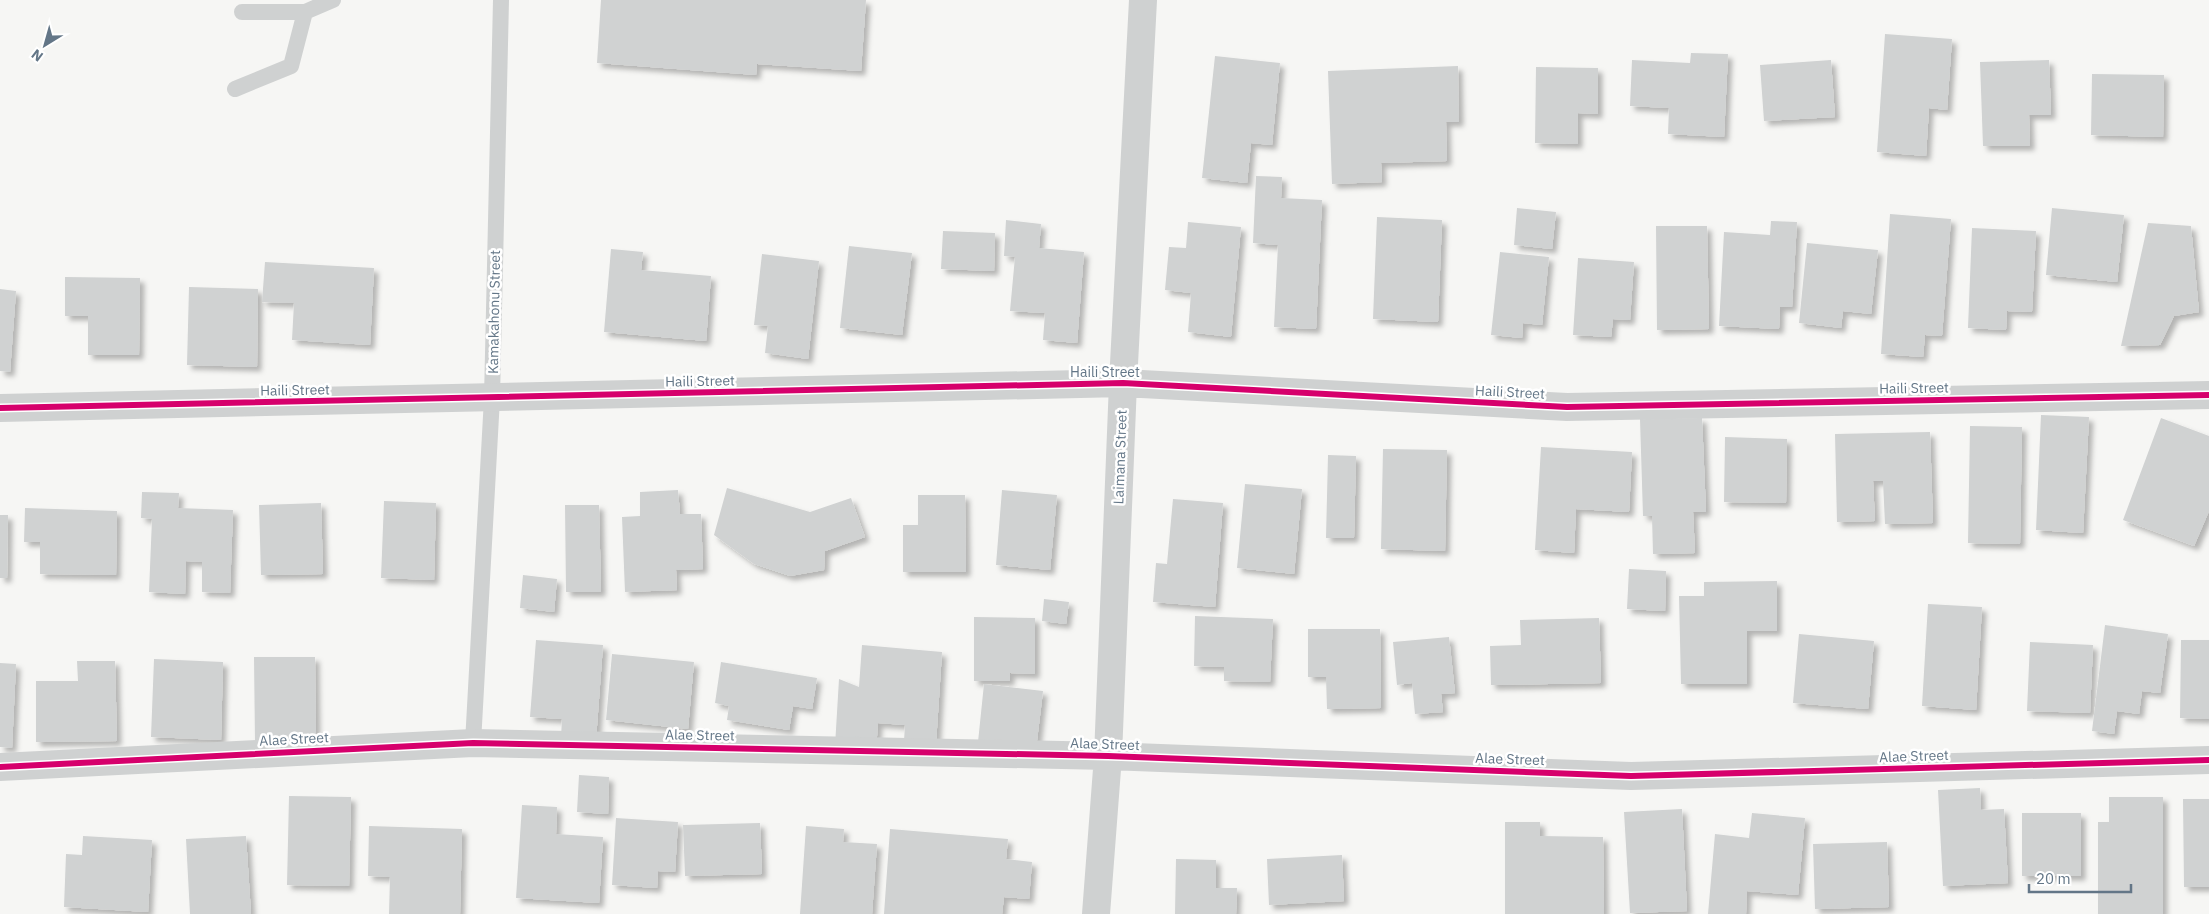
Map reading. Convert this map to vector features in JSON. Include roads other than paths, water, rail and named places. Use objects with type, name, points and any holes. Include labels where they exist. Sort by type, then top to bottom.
[{"type":"street","name":"Laimana Street","points":[[1096,914],[1108,756],[1123,383],[1143,0]]},
{"type":"street","name":"Haili Street","points":[[0,408],[1123,383],[1567,407],[2209,395]]},
{"type":"street","name":"Alae Street","points":[[0,767],[473,743],[1108,756],[1631,776],[2209,760]]},
{"type":"lane","points":[[242,12],[305,12],[333,0]]},
{"type":"lane","name":"Kamakahonu Street","points":[[473,743],[492,398],[501,0]]},
{"type":"lane","points":[[235,89],[291,66],[305,12]]}]
